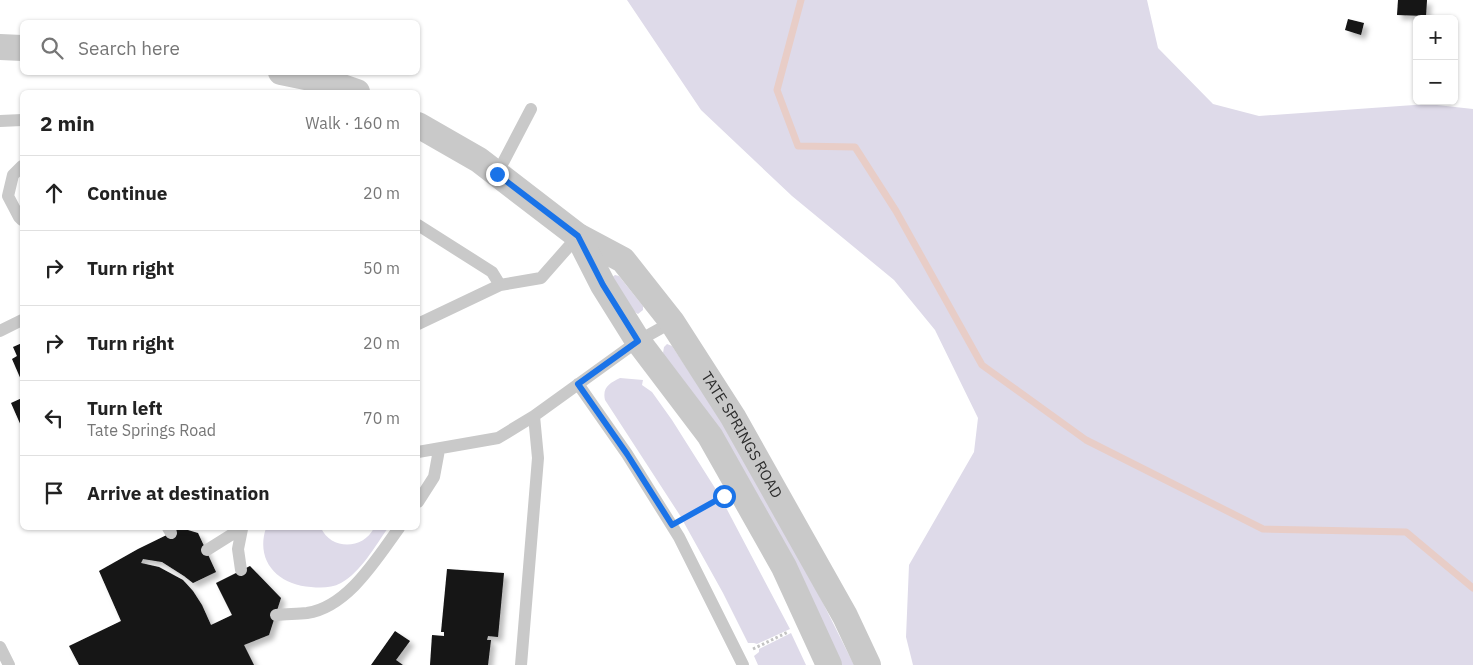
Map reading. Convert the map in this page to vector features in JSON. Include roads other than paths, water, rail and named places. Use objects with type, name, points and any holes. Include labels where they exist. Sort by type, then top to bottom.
[{"type":"street","points":[[0,47],[20,48]]},
{"type":"street","points":[[296,75],[325,81],[351,90]]},
{"type":"street","name":"TATE SPRINGS ROAD","points":[[420,126],[478,160],[578,236],[622,260],[672,322],[733,417],[845,616],[868,665]]},
{"type":"street","name":"TATE SPRINGS ROAD","points":[[578,236],[603,285],[638,341],[710,436],[784,567],[829,665]]},
{"type":"lane","points":[[497,174],[531,109]]},
{"type":"lane","points":[[0,121],[20,120]]},
{"type":"lane","points":[[20,168],[13,175],[8,196],[20,217]]},
{"type":"lane","points":[[420,226],[492,272],[500,285]]},
{"type":"lane","points":[[420,323],[500,285],[541,278],[578,236]]},
{"type":"lane","points":[[0,331],[20,321]]},
{"type":"lane","points":[[420,452],[439,450],[498,438],[534,416],[638,341],[672,322]]},
{"type":"lane","points":[[578,384],[627,454],[672,525],[742,665]]},
{"type":"lane","points":[[521,665],[538,458],[534,416]]},
{"type":"lane","points":[[420,499],[434,477],[439,450]]},
{"type":"lane","points":[[207,550],[239,530]]},
{"type":"lane","points":[[241,570],[238,549],[242,530]]},
{"type":"lane","points":[[276,614],[308,613],[326,607],[354,587],[372,566],[398,530]]},
{"type":"lane","points":[[0,647],[9,665]]},
{"type":"waterway","points":[[801,0],[777,90],[798,146],[855,147],[896,211],[982,365],[1086,440],[1263,529],[1406,532],[1473,588]]}]
